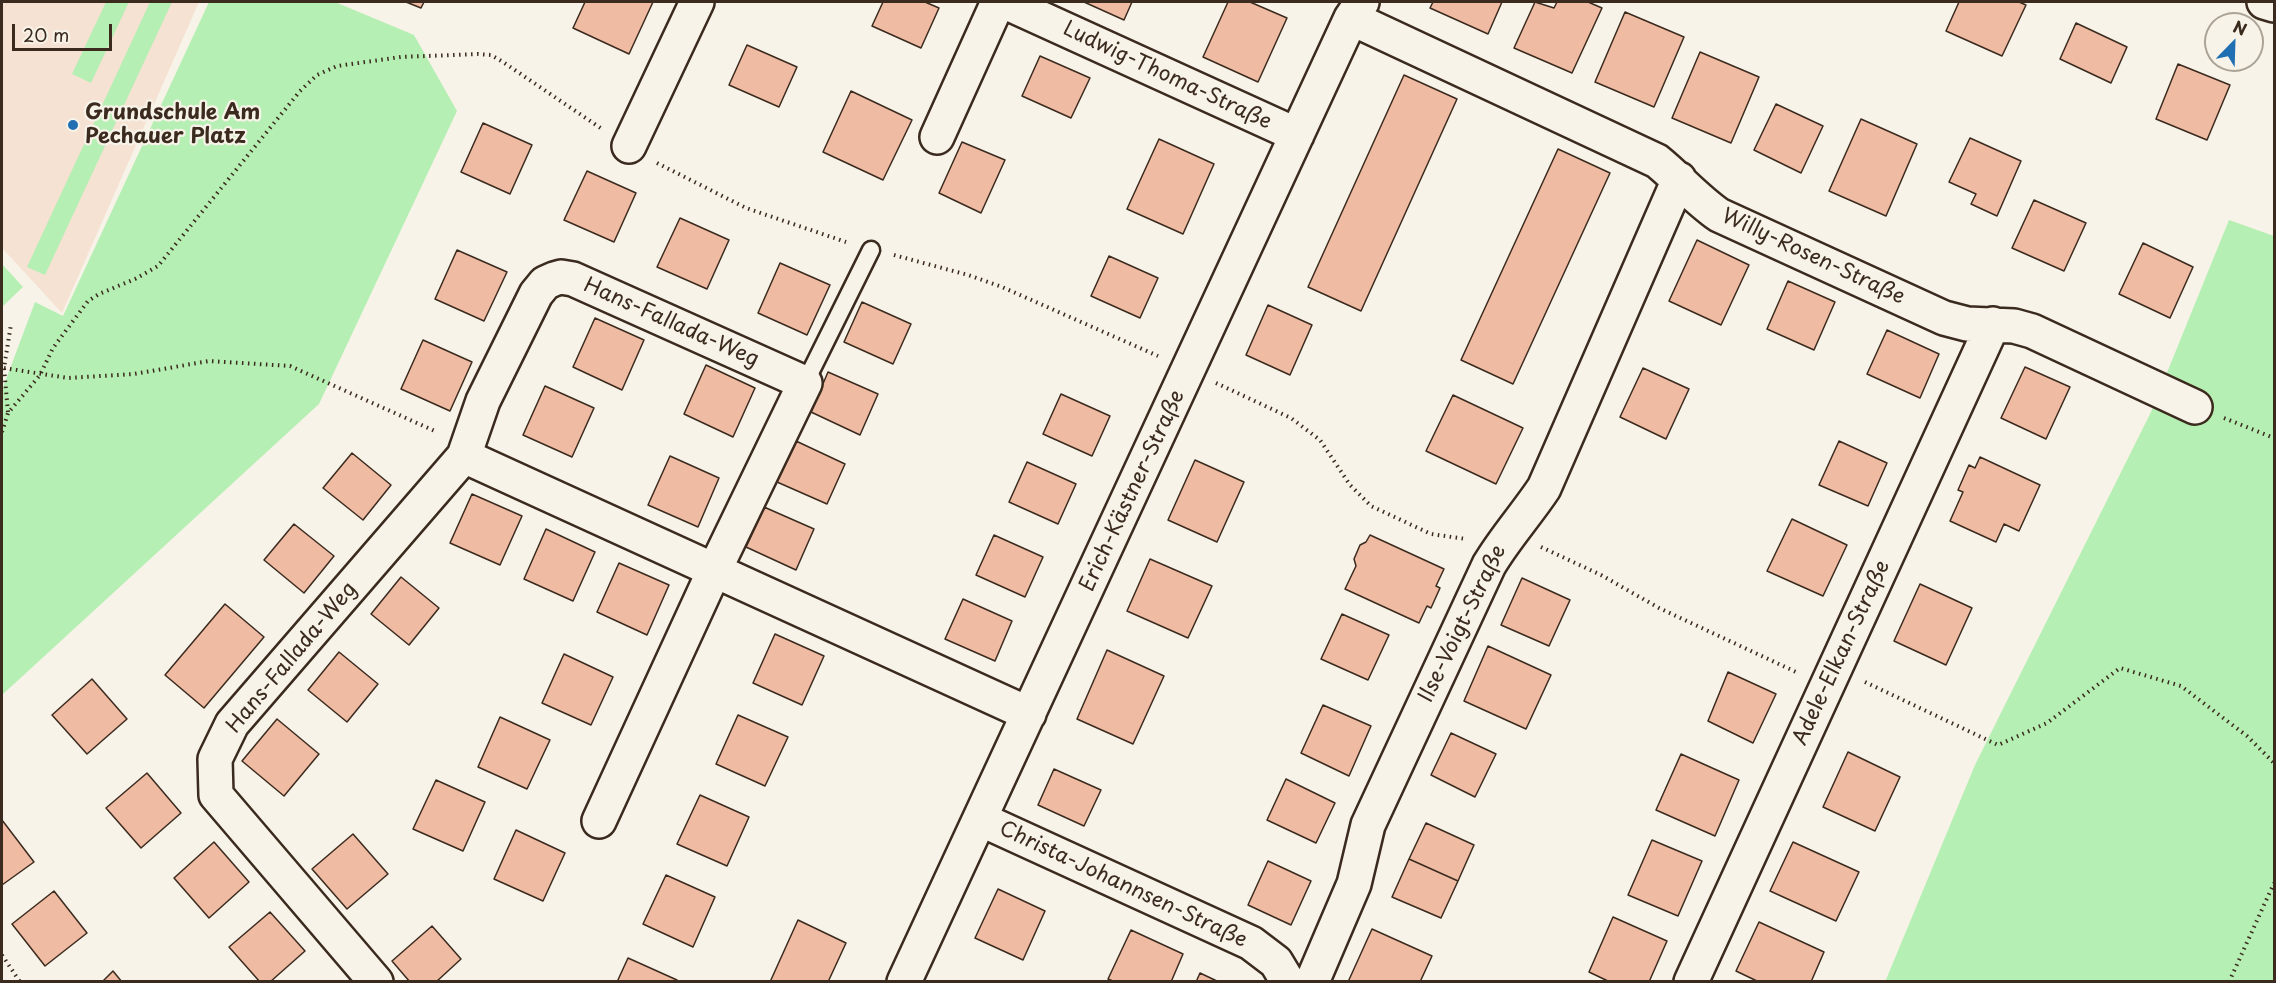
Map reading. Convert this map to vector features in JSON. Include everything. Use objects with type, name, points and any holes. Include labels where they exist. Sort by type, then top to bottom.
[{"type":"street","points":[[629,146],[697,2]]},
{"type":"street","points":[[938,137],[998,2]]},
{"type":"street","name":"Ludwig-Thoma-Straße","points":[[1005,2],[1297,135]]},
{"type":"street","points":[[2264,2],[2274,5]]},
{"type":"street","name":"Erich-Kästner-Straße","points":[[904,981],[1357,10]]},
{"type":"street","name":"Willy-Rosen-Straße","points":[[1357,10],[1657,161],[1719,215],[1944,318],[1967,324],[2014,326],[2032,331],[2195,407]]},
{"type":"street","name":"Ilse-Voigt-Straße","points":[[1312,981],[1354,884],[1368,825],[1489,565],[1504,539],[1526,514],[1544,488],[1679,179]]},
{"type":"street","name":"Hans-Fallada-Weg","points":[[376,981],[216,795],[215,759],[232,724],[464,456],[483,401],[533,299],[545,283],[561,277],[573,279],[805,383]]},
{"type":"street","name":"Adele-Elkan-Straße","points":[[1691,981],[1993,324]]},
{"type":"street","points":[[599,821],[714,571],[805,383]]},
{"type":"street","points":[[464,456],[1029,714]]},
{"type":"street","name":"Christa-Johannsen-Straße","points":[[980,819],[1251,943],[1276,962],[1288,981]]},
{"type":"lane","points":[[805,383],[871,250]]},
{"type":"path","points":[[2,432],[8,413],[40,375],[53,348],[88,301],[158,266],[300,91],[317,75],[336,66],[402,57],[465,53],[491,56],[591,123],[658,164],[746,208],[808,231],[950,270],[1002,287],[1291,418],[1320,440],[1350,485],[1371,506],[1431,534],[1462,540],[1504,539],[1530,542],[1601,575],[1659,608],[1796,672],[1864,681],[1998,744],[2047,723],[2120,668],[2181,686],[2247,736],[2274,763]]},
{"type":"path","points":[[8,413],[4,368],[11,324]]},
{"type":"path","points":[[4,368],[68,378],[116,375],[209,362],[290,366],[452,439],[464,456]]},
{"type":"path","points":[[2195,407],[2274,438]]},
{"type":"path","points":[[2229,981],[2274,883]]},
{"type":"path","points":[[2,955],[20,981]]},
{"type":"shaded area","name":"Grundschule Am Pechauer Platz","points":[[2,2],[199,2],[62,313],[2,248]]},
{"type":"green space","points":[[106,2],[129,2],[91,83],[72,74]]},
{"type":"green space","points":[[150,2],[172,2],[45,275],[27,267]]},
{"type":"green space","points":[[209,2],[335,2],[414,35],[457,111],[319,404],[2,695],[2,390],[35,302],[63,316]]},
{"type":"green space","points":[[2229,220],[2274,236],[2274,981],[1885,982],[1975,765],[2151,412]]},
{"type":"green space","points":[[2,264],[23,287],[2,307]]},
{"type":"building","points":[[406,2],[424,2],[421,8]]},
{"type":"building","points":[[585,2],[653,2],[629,54],[573,28]]},
{"type":"building","points":[[883,2],[925,2],[939,8],[921,48],[872,26]]},
{"type":"building","points":[[1084,2],[1132,2],[1124,20]]},
{"type":"building","points":[[1228,2],[1250,2],[1287,18],[1258,82],[1203,57]]},
{"type":"building","points":[[1433,2],[1502,2],[1488,34],[1430,8]]},
{"type":"building","points":[[1535,2],[1554,8],[1557,2],[1588,2],[1602,8],[1572,73],[1514,48]]},
{"type":"building","points":[[1959,2],[2019,2],[2026,5],[2002,56],[1946,31]]},
{"type":"building","points":[[1625,12],[1684,37],[1654,107],[1595,82]]},
{"type":"building","points":[[2076,23],[2127,47],[2111,83],[2060,59]]},
{"type":"building","points":[[747,45],[797,67],[779,107],[729,85]]},
{"type":"building","points":[[1700,52],[1759,77],[1731,143],[1672,118]]},
{"type":"building","points":[[1040,56],[1090,78],[1071,118],[1022,96]]},
{"type":"building","points":[[2178,64],[2230,85],[2207,140],[2156,119]]},
{"type":"building","points":[[1404,75],[1457,99],[1361,311],[1308,287]]},
{"type":"building","points":[[851,91],[912,120],[883,180],[823,152]]},
{"type":"building","points":[[1776,104],[1823,126],[1801,173],[1754,150]]},
{"type":"building","points":[[1861,119],[1917,144],[1886,216],[1829,191]]},
{"type":"building","points":[[483,123],[532,145],[510,194],[461,172]]},
{"type":"building","points":[[1970,138],[2021,161],[1997,216],[1971,204],[1976,194],[1949,182]]},
{"type":"building","points":[[1159,139],[1214,164],[1183,234],[1127,209]]},
{"type":"building","points":[[962,142],[1005,160],[981,213],[939,193]]},
{"type":"building","points":[[1558,149],[1610,173],[1513,384],[1461,360]]},
{"type":"building","points":[[587,171],[636,193],[614,242],[564,220]]},
{"type":"building","points":[[2034,200],[2086,223],[2064,271],[2012,248]]},
{"type":"building","points":[[680,218],[729,240],[707,289],[657,267]]},
{"type":"building","points":[[1697,240],[1749,265],[1721,325],[1669,301]]},
{"type":"building","points":[[2143,243],[2193,267],[2170,318],[2119,294]]},
{"type":"building","points":[[457,250],[507,272],[484,321],[435,299]]},
{"type":"building","points":[[1109,256],[1158,278],[1140,318],[1091,296]]},
{"type":"building","points":[[780,263],[830,285],[807,335],[758,313]]},
{"type":"building","points":[[1788,281],[1835,302],[1814,350],[1767,329]]},
{"type":"building","points":[[862,302],[911,324],[893,364],[844,342]]},
{"type":"building","points":[[1268,305],[1312,325],[1290,375],[1246,355]]},
{"type":"building","points":[[595,318],[644,340],[622,390],[573,367]]},
{"type":"building","points":[[1887,330],[1939,354],[1920,398],[1867,374]]},
{"type":"building","points":[[423,340],[472,362],[450,411],[401,389]]},
{"type":"building","points":[[706,365],[755,388],[733,437],[684,414]]},
{"type":"building","points":[[2025,367],[2070,387],[2046,439],[2001,418]]},
{"type":"building","points":[[1643,368],[1689,389],[1666,439],[1620,417]]},
{"type":"building","points":[[828,372],[878,394],[860,435],[811,412]]},
{"type":"building","points":[[545,386],[594,408],[572,457],[523,435]]},
{"type":"building","points":[[1061,394],[1110,416],[1092,456],[1043,434]]},
{"type":"building","points":[[1453,395],[1523,428],[1496,484],[1426,451]]},
{"type":"building","points":[[796,441],[845,464],[827,504],[777,482]]},
{"type":"building","points":[[1839,441],[1887,463],[1868,506],[1819,485]]},
{"type":"building","points":[[352,453],[391,485],[363,520],[323,488]]},
{"type":"building","points":[[670,456],[719,478],[698,527],[648,505]]},
{"type":"building","points":[[1980,457],[2040,485],[2019,531],[2004,524],[1996,542],[1950,521],[1963,492],[1958,490],[1969,465],[1975,468]]},
{"type":"building","points":[[1195,460],[1244,482],[1217,542],[1168,520]]},
{"type":"building","points":[[1027,462],[1076,484],[1058,524],[1009,502]]},
{"type":"building","points":[[472,494],[522,516],[500,565],[450,543]]},
{"type":"building","points":[[764,507],[814,529],[796,570],[746,547]]},
{"type":"building","points":[[1792,519],[1847,545],[1823,596],[1767,571]]},
{"type":"building","points":[[294,524],[334,556],[304,593],[264,560]]},
{"type":"building","points":[[546,529],[595,552],[573,601],[524,579]]},
{"type":"building","points":[[994,535],[1043,557],[1025,597],[976,575]]},
{"type":"building","points":[[1370,535],[1444,569],[1436,586],[1440,588],[1431,608],[1427,606],[1419,623],[1345,589],[1356,566],[1354,559],[1360,545],[1366,542]]},
{"type":"building","points":[[1150,559],[1212,586],[1188,638],[1127,611]]},
{"type":"building","points":[[619,563],[669,585],[647,635],[597,612]]},
{"type":"building","points":[[401,577],[439,608],[409,645],[371,614]]},
{"type":"building","points":[[1522,578],[1570,600],[1549,646],[1501,625]]},
{"type":"building","points":[[1920,584],[1972,608],[1946,665],[1894,641]]},
{"type":"building","points":[[963,599],[1012,621],[995,661],[945,639]]},
{"type":"building","points":[[225,604],[264,637],[204,708],[165,675]]},
{"type":"building","points":[[1342,614],[1389,635],[1368,680],[1321,659]]},
{"type":"building","points":[[775,634],[824,656],[802,705],[753,683]]},
{"type":"building","points":[[1488,646],[1551,675],[1526,729],[1464,701]]},
{"type":"building","points":[[1107,650],[1164,676],[1133,744],[1077,719]]},
{"type":"building","points":[[339,652],[378,684],[347,722],[308,690]]},
{"type":"building","points":[[564,654],[613,677],[591,725],[542,703]]},
{"type":"building","points":[[1728,672],[1776,694],[1753,743],[1708,721]]},
{"type":"building","points":[[92,679],[127,719],[87,754],[52,715]]},
{"type":"building","points":[[1323,705],[1371,726],[1349,776],[1301,753]]},
{"type":"building","points":[[738,715],[788,737],[765,786],[716,764]]},
{"type":"building","points":[[500,717],[550,740],[527,789],[478,767]]},
{"type":"building","points":[[277,719],[319,754],[284,796],[242,761]]},
{"type":"building","points":[[1451,733],[1496,754],[1475,797],[1431,775]]},
{"type":"building","points":[[1848,752],[1900,777],[1875,831],[1823,807]]},
{"type":"building","points":[[1681,754],[1739,780],[1715,836],[1656,810]]},
{"type":"building","points":[[1054,769],[1101,790],[1084,826],[1038,805]]},
{"type":"building","points":[[147,773],[181,813],[141,848],[106,808]]},
{"type":"building","points":[[1286,779],[1335,803],[1316,843],[1267,820]]},
{"type":"building","points":[[436,780],[485,802],[463,851],[413,829]]},
{"type":"building","points":[[700,795],[749,817],[727,866],[677,844]]},
{"type":"building","points":[[2,820],[34,862],[2,885]]},
{"type":"building","points":[[1426,823],[1474,845],[1458,881],[1409,859]]},
{"type":"building","points":[[516,830],[565,853],[543,901],[494,879]]},
{"type":"building","points":[[353,834],[388,874],[347,909],[312,869]]},
{"type":"building","points":[[1652,840],[1702,861],[1678,916],[1628,895]]},
{"type":"building","points":[[214,842],[249,882],[209,918],[174,878]]},
{"type":"building","points":[[1793,842],[1859,872],[1836,921],[1770,891]]},
{"type":"building","points":[[1409,859],[1458,881],[1441,918],[1392,897]]},
{"type":"building","points":[[1268,861],[1311,881],[1291,925],[1248,905]]},
{"type":"building","points":[[666,875],[715,897],[693,947],[643,924]]},
{"type":"building","points":[[998,889],[1045,911],[1023,960],[975,938]]},
{"type":"building","points":[[54,891],[87,933],[45,966],[12,924]]},
{"type":"building","points":[[270,912],[305,951],[270,982],[260,982],[229,947]]},
{"type":"building","points":[[1613,917],[1667,941],[1649,982],[1610,982],[1589,972]]},
{"type":"building","points":[[798,920],[846,943],[828,982],[770,982]]},
{"type":"building","points":[[1759,922],[1824,952],[1811,982],[1759,982],[1736,971]]},
{"type":"building","points":[[432,926],[461,959],[436,982],[410,982],[392,961]]},
{"type":"building","points":[[1372,929],[1432,956],[1420,982],[1348,982]]},
{"type":"building","points":[[1131,930],[1183,954],[1171,982],[1115,982],[1108,979]]},
{"type":"building","points":[[628,958],[677,980],[677,982],[617,982]]},
{"type":"building","points":[[113,971],[122,982],[102,982]]},
{"type":"building","points":[[1200,973],[1219,982],[1196,982]]},
{"type":"place","name":"Grundschule Am Pechauer Platz","points":[[73,125]]}]
